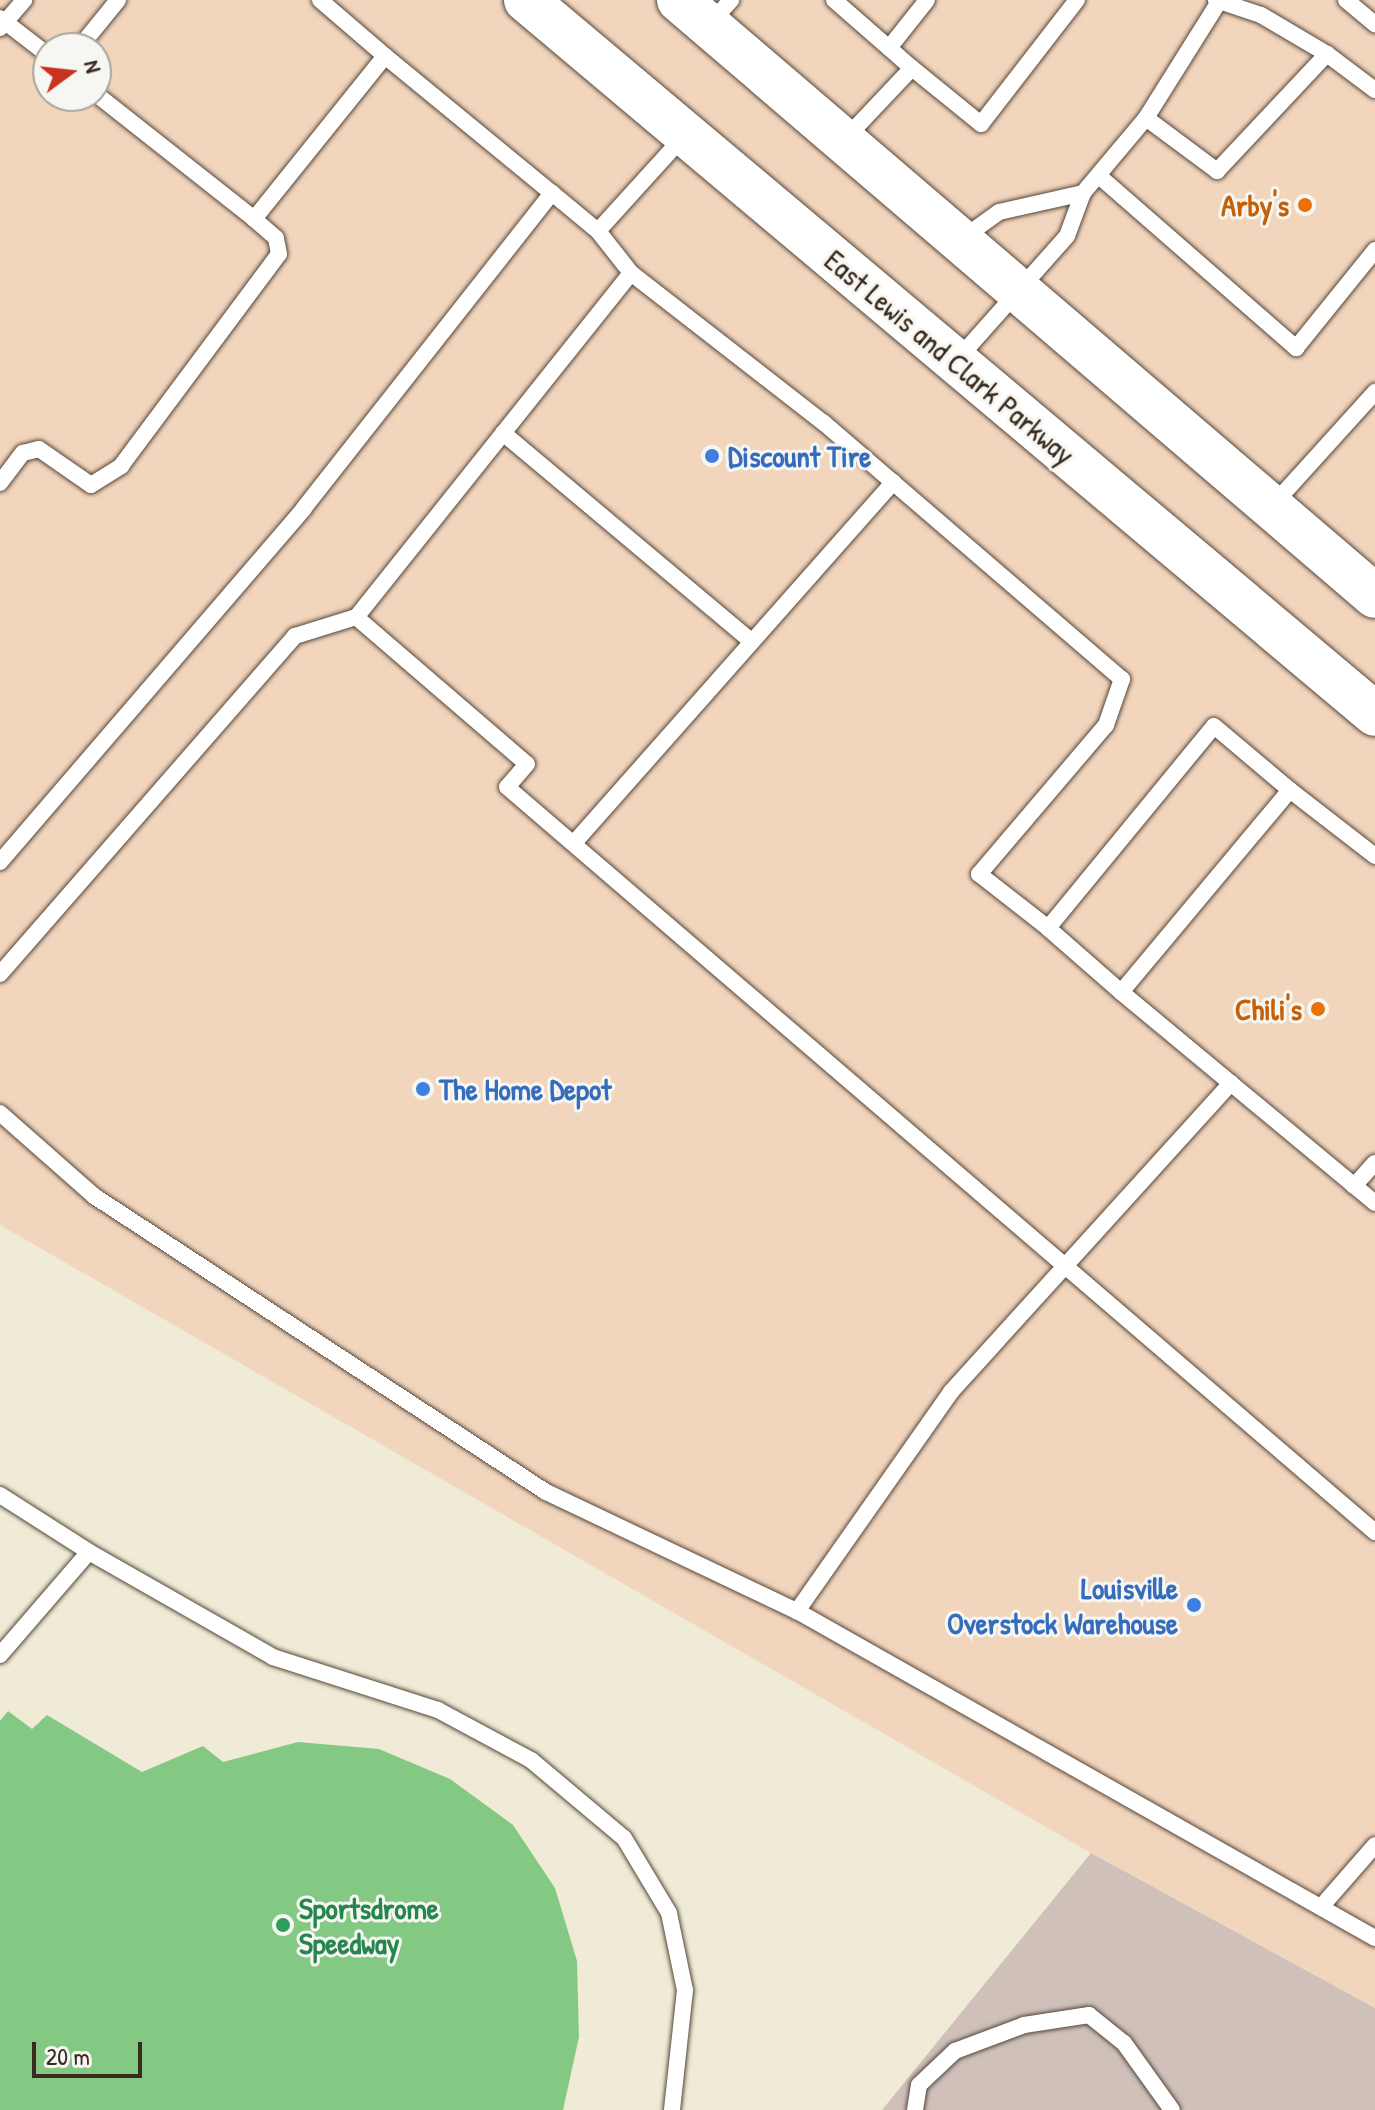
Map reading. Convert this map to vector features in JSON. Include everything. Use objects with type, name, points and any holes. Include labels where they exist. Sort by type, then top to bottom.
[{"type":"main road","name":"East Lewis and Clark Parkway","points":[[526,0],[688,132],[954,363],[1375,714]]},
{"type":"main road","points":[[706,8],[842,143],[1375,596]]},
{"type":"lane","points":[[24,0],[2,22],[32,44]]},
{"type":"lane","points":[[92,32],[118,0]]},
{"type":"lane","points":[[320,0],[598,231],[631,273],[893,482],[1122,679],[1106,725],[979,874],[1048,928],[1375,1203]]},
{"type":"lane","points":[[834,0],[981,124],[1077,0]]},
{"type":"lane","points":[[889,48],[927,0]]},
{"type":"lane","points":[[1346,0],[1375,24]]},
{"type":"lane","points":[[954,363],[1018,295],[1067,236],[1083,193],[1146,118],[1218,1],[1261,15],[1327,54],[1375,90]]},
{"type":"lane","points":[[1146,118],[1217,171],[1327,54]]},
{"type":"lane","points":[[254,219],[385,56]]},
{"type":"lane","points":[[842,143],[912,68]]},
{"type":"lane","points":[[0,483],[23,453],[39,449],[91,485],[121,466],[279,254],[276,238],[112,107]]},
{"type":"lane","points":[[598,231],[688,132]]},
{"type":"lane","points":[[1099,176],[1296,348],[1375,250]]},
{"type":"lane","points":[[0,862],[304,508],[552,193]]},
{"type":"lane","points":[[958,242],[999,212],[1083,193]]},
{"type":"lane","points":[[0,974],[295,636],[356,617],[631,273]]},
{"type":"lane","points":[[1270,507],[1369,411],[1375,392]]},
{"type":"lane","points":[[503,433],[750,640]]},
{"type":"lane","points":[[574,843],[750,640],[893,482]]},
{"type":"lane","points":[[356,617],[527,764],[507,787],[1375,1532]]},
{"type":"lane","points":[[1048,928],[1214,726],[1375,856]]},
{"type":"lane","points":[[1121,992],[1290,790]]},
{"type":"lane","points":[[797,1611],[951,1392],[1231,1083]]},
{"type":"lane","points":[[0,1113],[94,1196],[546,1492],[797,1611],[1375,1938]]},
{"type":"lane","points":[[1354,1186],[1375,1163]]},
{"type":"lane","points":[[0,1495],[89,1552],[273,1657],[438,1710],[518,1753],[624,1838],[669,1913],[685,1990],[672,2110]]},
{"type":"lane","points":[[0,1655],[89,1552]]},
{"type":"lane","points":[[1321,1907],[1375,1845]]},
{"type":"lane","points":[[915,2110],[919,2085],[955,2051],[1024,2025],[1089,2015],[1124,2043],[1172,2110]]},
{"type":"shaded area","points":[[0,0],[1375,0],[1375,2008],[1091,1853],[0,1225]]},
{"type":"shaded area","points":[[1091,1853],[1375,2008],[1375,2110],[882,2110]]},
{"type":"green space","name":"Sportsdrome Speedway","points":[[8,1711],[32,1729],[47,1715],[142,1772],[203,1746],[223,1762],[298,1742],[379,1749],[450,1779],[513,1825],[555,1888],[577,1961],[579,2037],[563,2110],[0,2110],[0,1721]]},
{"type":"place","name":"Arby's","points":[[1305,205]]},
{"type":"place","name":"Discount Tire","points":[[712,456]]},
{"type":"place","name":"Chili's","points":[[1318,1009]]},
{"type":"place","name":"The Home Depot","points":[[423,1089]]},
{"type":"place","name":"Louisville Overstock Warehouse","points":[[1194,1605]]},
{"type":"place","name":"Sportsdrome Speedway","points":[[283,1925]]}]
